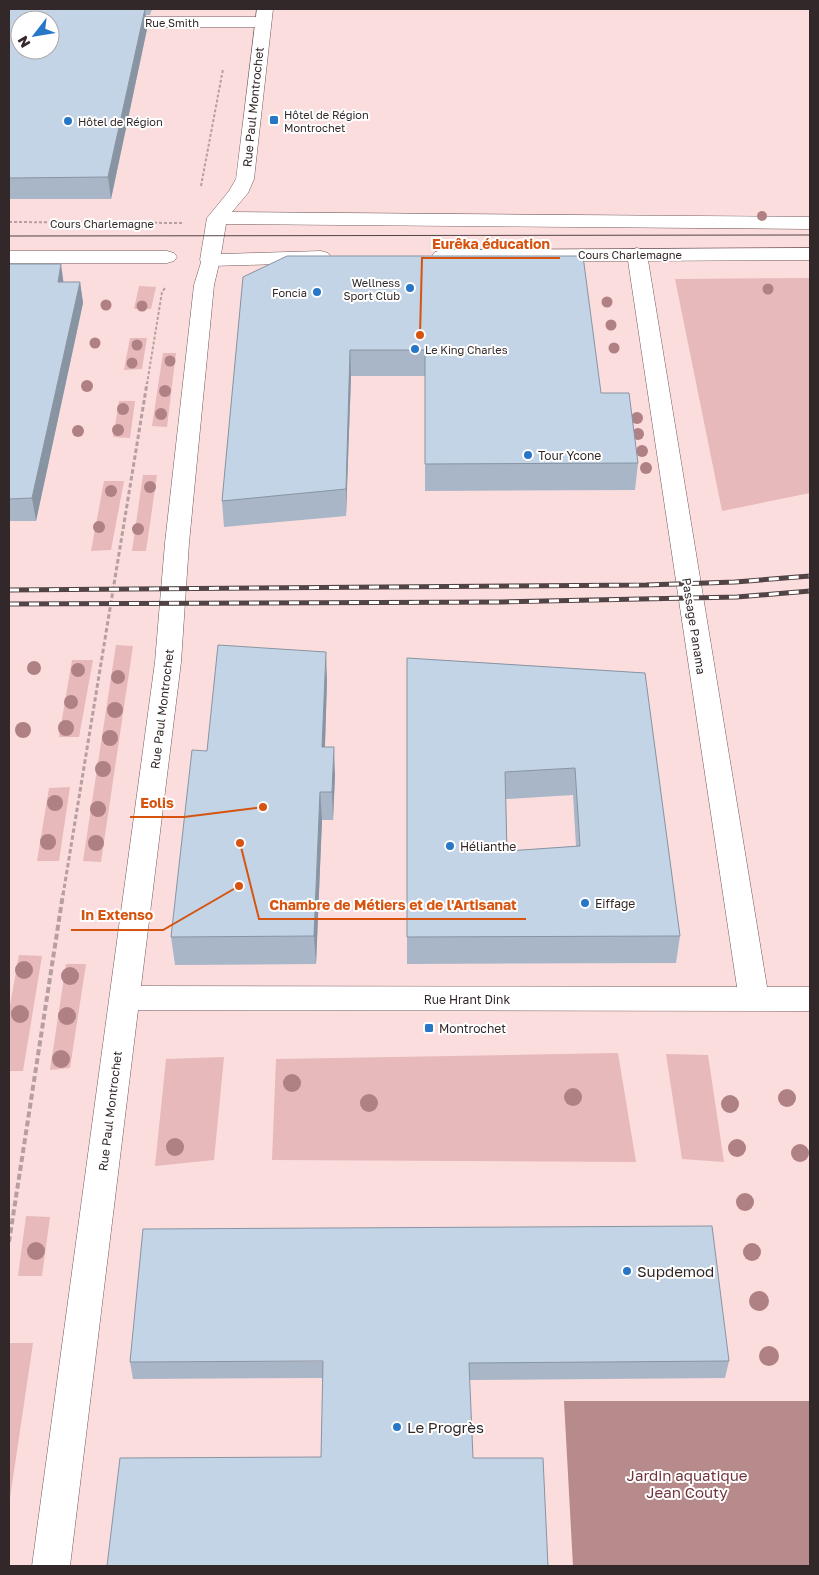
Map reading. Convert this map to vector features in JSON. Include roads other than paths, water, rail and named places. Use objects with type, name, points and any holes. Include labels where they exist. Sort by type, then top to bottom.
[{"type":"street","name":"Rue Smith","points":[[60,22],[231,22],[264,15]]},
{"type":"street","name":"Rue Paul Montrochet","points":[[51,1566],[168,662],[177,543],[204,285],[217,218],[238,193],[245,179],[264,15]]},
{"type":"street","points":[[217,218],[810,223]]},
{"type":"street","name":"Passage Panama","points":[[637,254],[754,998]]},
{"type":"street","name":"Cours Charlemagne","points":[[422,256],[810,254]]},
{"type":"street","points":[[9,257],[167,257]]},
{"type":"street","points":[[210,260],[343,257]]},
{"type":"street","name":"Rue Hrant Dink","points":[[124,998],[810,999]]},
{"type":"tram line","points":[[9,236],[810,235]]},
{"type":"railway","points":[[9,590],[646,585],[735,582],[810,576]]},
{"type":"railway","points":[[9,604],[502,602],[737,597],[810,591]]},
{"type":"place","name":"Hôtel de Région Montrochet","points":[[274,120]]},
{"type":"place","name":"Hôtel de Région","points":[[68,121]]},
{"type":"place","name":"Wellness Sport Club","points":[[410,288]]},
{"type":"place","name":"Foncia","points":[[317,292]]},
{"type":"place","name":"Eurêka éducation","points":[[420,335]]},
{"type":"place","name":"Le King Charles","points":[[415,349]]},
{"type":"place","name":"Tour Ycone","points":[[528,455]]},
{"type":"place","name":"Eolis","points":[[263,807]]},
{"type":"place","name":"Chambre de Métiers et de l'Artisanat","points":[[240,843]]},
{"type":"place","name":"Hélianthe","points":[[450,846]]},
{"type":"place","name":"In Extenso","points":[[239,886]]},
{"type":"place","name":"Eiffage","points":[[585,903]]},
{"type":"place","name":"Montrochet","points":[[429,1028]]},
{"type":"place","name":"Supdemod","points":[[627,1271]]},
{"type":"place","name":"Le Progrès","points":[[397,1427]]},
{"type":"park label","name":"Jardin aquatique Jean Couty","points":[[687,1484]]}]
